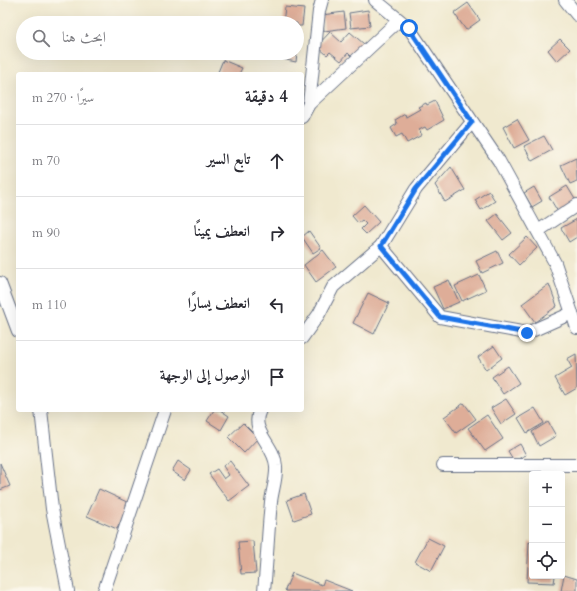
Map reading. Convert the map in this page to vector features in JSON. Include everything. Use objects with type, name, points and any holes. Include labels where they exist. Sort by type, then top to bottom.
[{"type":"street","points":[[309,104],[319,10],[322,0]]},
{"type":"street","points":[[375,0],[409,28],[498,161],[555,263],[577,328]]},
{"type":"street","points":[[565,0],[577,15]]},
{"type":"street","points":[[304,113],[309,104],[399,20]]},
{"type":"street","points":[[304,335],[319,314],[332,287],[381,246],[416,189],[472,122]]},
{"type":"street","points":[[538,231],[577,205]]},
{"type":"street","points":[[381,246],[440,317],[527,333],[572,313]]},
{"type":"street","points":[[0,283],[16,326]]},
{"type":"street","points":[[41,412],[52,509],[68,591]]},
{"type":"street","points":[[104,591],[164,412]]},
{"type":"street","points":[[259,412],[257,415],[258,428],[270,447],[276,466],[271,502],[264,591]]},
{"type":"street","points":[[443,465],[577,465]]},
{"type":"building","points":[[468,3],[480,20],[466,30],[454,13]]},
{"type":"building","points":[[285,7],[304,9],[303,16],[284,16]]},
{"type":"building","points":[[368,10],[370,26],[351,28],[349,13]]},
{"type":"building","points":[[344,12],[346,28],[324,31],[322,15]]},
{"type":"building","points":[[330,32],[341,42],[350,32],[364,44],[352,57],[348,53],[341,61],[330,52],[327,55],[317,46]]},
{"type":"building","points":[[560,39],[570,49],[557,61],[548,50]]},
{"type":"building","points":[[223,60],[242,68],[240,72],[218,72]]},
{"type":"building","points":[[435,101],[444,120],[427,130],[425,127],[419,130],[422,135],[407,143],[402,134],[396,137],[391,128],[397,124],[395,120],[405,114],[406,117],[420,109],[418,107],[426,103],[427,105]]},
{"type":"building","points":[[517,119],[529,140],[514,148],[503,127]]},
{"type":"building","points":[[544,136],[552,150],[532,161],[524,146]]},
{"type":"building","points":[[576,158],[577,181],[570,184],[561,165]]},
{"type":"building","points":[[451,167],[465,190],[445,202],[435,185]]},
{"type":"building","points":[[567,186],[576,201],[558,212],[549,197]]},
{"type":"building","points":[[534,187],[542,201],[532,207],[524,193]]},
{"type":"building","points":[[489,191],[495,201],[481,210],[475,200]]},
{"type":"building","points":[[364,205],[379,222],[366,234],[361,229],[366,224],[362,220],[358,223],[352,216]]},
{"type":"building","points":[[497,214],[512,233],[503,240],[488,221]]},
{"type":"building","points":[[577,219],[577,237],[569,242],[561,228]]},
{"type":"building","points":[[309,231],[321,248],[313,253],[304,240],[304,235]]},
{"type":"building","points":[[527,237],[537,248],[519,265],[509,254]]},
{"type":"building","points":[[323,250],[336,267],[316,282],[304,265]]},
{"type":"building","points":[[497,251],[503,263],[482,273],[476,261]]},
{"type":"building","points":[[479,275],[486,290],[462,301],[455,286]]},
{"type":"building","points":[[449,280],[459,302],[443,309],[433,287]]},
{"type":"building","points":[[549,284],[557,306],[535,322],[522,304]]},
{"type":"building","points":[[368,293],[389,303],[374,334],[353,323]]},
{"type":"building","points":[[494,346],[502,358],[486,370],[478,357]]},
{"type":"building","points":[[576,354],[577,388],[565,395],[555,378],[572,368],[567,359]]},
{"type":"building","points":[[508,366],[519,383],[503,394],[492,377]]},
{"type":"building","points":[[506,399],[516,414],[501,424],[491,408]]},
{"type":"building","points":[[464,403],[476,419],[456,433],[444,417]]},
{"type":"building","points":[[535,408],[544,423],[527,433],[518,418]]},
{"type":"building","points":[[213,412],[223,412],[229,416],[221,430],[207,421]]},
{"type":"building","points":[[487,415],[503,439],[485,451],[468,428]]},
{"type":"building","points":[[548,422],[556,436],[539,446],[532,432]]},
{"type":"building","points":[[243,423],[258,438],[244,453],[228,437]]},
{"type":"building","points":[[520,444],[526,455],[514,461],[508,451]]},
{"type":"building","points":[[178,461],[191,470],[185,480],[172,471]]},
{"type":"building","points":[[230,461],[249,486],[229,501],[209,474],[217,469],[224,479],[229,475],[223,466]]},
{"type":"building","points":[[0,463],[10,486],[0,490]]},
{"type":"building","points":[[99,489],[129,503],[117,529],[87,516]]},
{"type":"building","points":[[304,494],[311,514],[294,520],[287,500]]},
{"type":"building","points":[[428,538],[444,546],[431,571],[415,562]]},
{"type":"building","points":[[253,541],[256,573],[241,574],[238,542]]},
{"type":"building","points":[[529,542],[529,579],[555,579],[554,583],[527,582]]},
{"type":"building","points":[[292,573],[322,585],[324,580],[352,591],[286,591],[285,590]]},
{"type":"building","points":[[565,575],[577,579],[577,591],[561,591]]},
{"type":"route","points":[[409,28],[472,122],[416,189],[381,246],[440,317],[527,333]]}]
